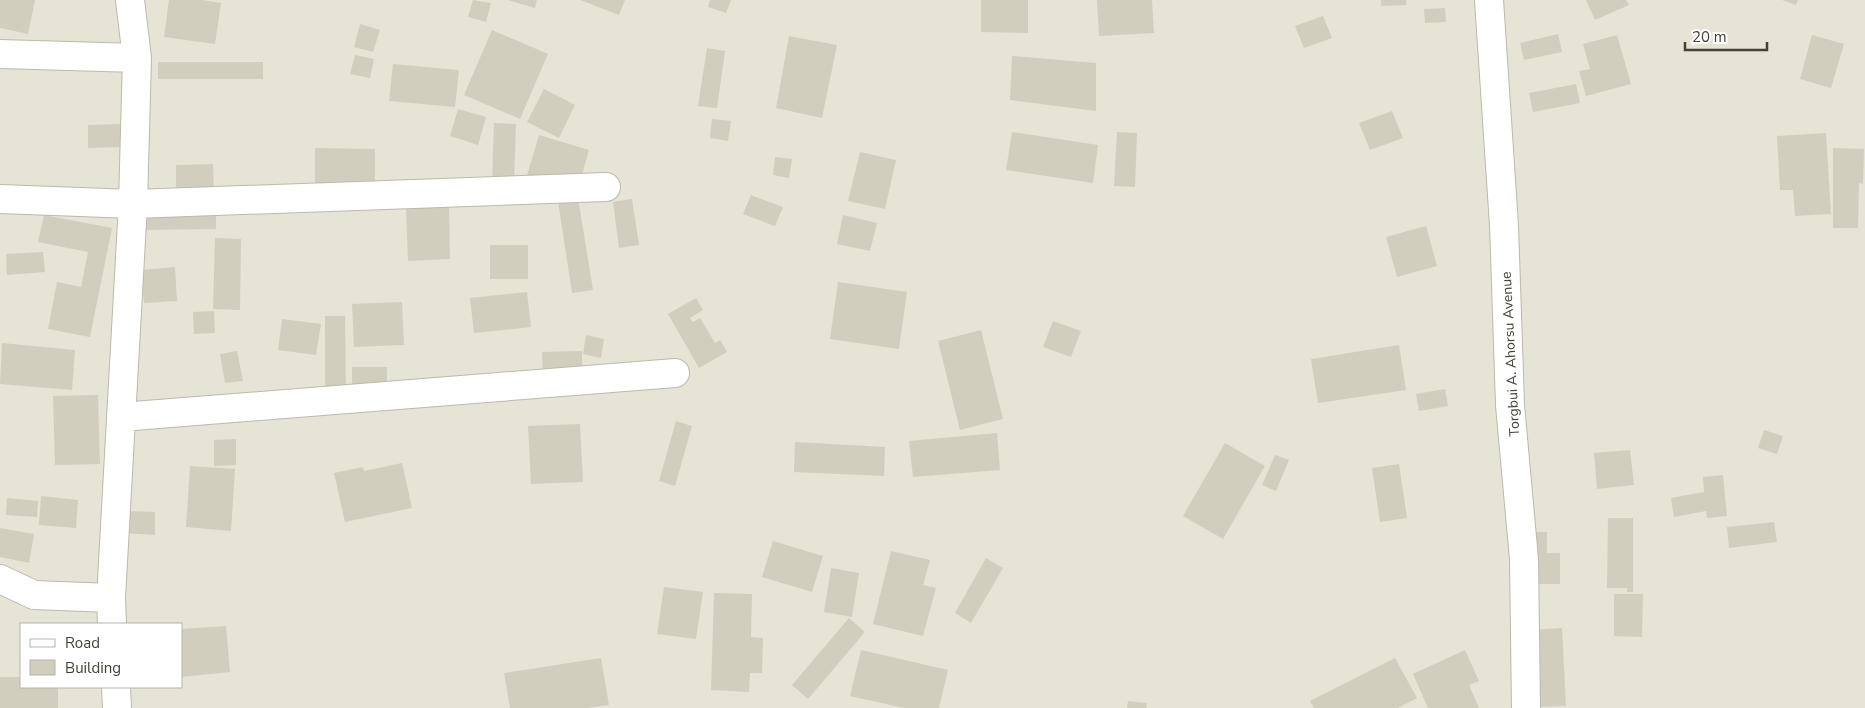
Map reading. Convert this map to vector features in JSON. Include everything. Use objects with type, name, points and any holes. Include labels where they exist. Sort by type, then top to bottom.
[{"type":"street","points":[[0,579],[34,595],[111,611],[133,204],[138,58],[130,0]]},
{"type":"street","name":"Torgbui A. Ahorsu Avenue","points":[[1489,0],[1504,225],[1510,405],[1524,559],[1526,708]]},
{"type":"street","points":[[0,54],[138,58]]},
{"type":"street","points":[[0,200],[133,204],[606,187]]},
{"type":"street","points":[[121,418],[675,373]]},
{"type":"street","points":[[116,688],[118,708]]},
{"type":"shaded area","points":[[0,0],[1865,0],[1865,708],[0,708]]},
{"type":"building","points":[[0,0],[35,0],[28,34],[0,28]]},
{"type":"building","points":[[169,0],[202,0],[221,3],[215,44],[164,37]]},
{"type":"building","points":[[473,0],[491,3],[486,22],[468,17]]},
{"type":"building","points":[[508,0],[537,0],[535,8]]},
{"type":"building","points":[[580,0],[625,0],[619,15]]},
{"type":"building","points":[[710,0],[731,0],[726,13],[708,7]]},
{"type":"building","points":[[981,0],[1028,0],[1028,33],[981,32]]},
{"type":"building","points":[[1097,0],[1152,0],[1154,33],[1099,36]]},
{"type":"building","points":[[1381,0],[1406,0],[1406,5],[1381,6]]},
{"type":"building","points":[[1586,0],[1626,0],[1629,5],[1595,20]]},
{"type":"building","points":[[1782,0],[1798,0],[1796,5]]},
{"type":"building","points":[[1445,8],[1446,22],[1425,23],[1424,9]]},
{"type":"building","points":[[1323,16],[1332,38],[1304,48],[1295,26]]},
{"type":"building","points":[[360,24],[380,30],[373,52],[354,47]]},
{"type":"building","points":[[492,30],[548,54],[520,119],[464,95]]},
{"type":"building","points":[[1558,34],[1562,52],[1524,60],[1520,43]]},
{"type":"building","points":[[1617,35],[1631,84],[1586,96],[1579,71],[1590,69],[1583,44]]},
{"type":"building","points":[[1812,35],[1844,44],[1831,88],[1800,79]]},
{"type":"building","points":[[789,36],[837,45],[822,118],[776,108]]},
{"type":"building","points":[[707,48],[725,51],[717,108],[698,106]]},
{"type":"building","points":[[355,55],[374,59],[370,78],[350,74]]},
{"type":"building","points":[[1012,56],[1096,63],[1096,111],[1010,100]]},
{"type":"building","points":[[158,62],[263,62],[263,79],[158,79]]},
{"type":"building","points":[[393,64],[459,70],[455,107],[389,101]]},
{"type":"building","points":[[1576,84],[1580,103],[1533,112],[1529,93]]},
{"type":"building","points":[[544,89],[575,105],[559,138],[527,122]]},
{"type":"building","points":[[458,109],[486,117],[478,145],[450,136]]},
{"type":"building","points":[[1392,111],[1403,138],[1370,150],[1359,123]]},
{"type":"building","points":[[712,119],[731,121],[728,141],[710,138]]},
{"type":"building","points":[[494,123],[516,124],[514,184],[492,183]]},
{"type":"building","points":[[120,124],[120,147],[88,148],[88,125]]},
{"type":"building","points":[[1012,132],[1098,145],[1093,183],[1006,170]]},
{"type":"building","points":[[1117,132],[1137,133],[1135,187],[1114,186]]},
{"type":"building","points":[[1826,133],[1831,214],[1795,216],[1793,190],[1780,190],[1777,136]]},
{"type":"building","points":[[539,135],[589,150],[576,196],[525,182]]},
{"type":"building","points":[[315,148],[375,149],[375,194],[315,193]]},
{"type":"building","points":[[1833,148],[1864,149],[1863,184],[1859,183],[1858,228],[1833,228]]},
{"type":"building","points":[[860,152],[896,160],[885,209],[848,201]]},
{"type":"building","points":[[775,157],[792,159],[789,178],[773,175]]},
{"type":"building","points":[[213,164],[214,192],[176,192],[176,165]]},
{"type":"building","points":[[751,195],[783,207],[775,226],[743,214]]},
{"type":"building","points":[[578,198],[593,290],[572,293],[558,201]]},
{"type":"building","points":[[632,199],[639,245],[619,248],[613,202]]},
{"type":"building","points":[[449,207],[450,259],[408,261],[406,208]]},
{"type":"building","points":[[216,210],[216,229],[145,230],[144,212]]},
{"type":"building","points":[[44,215],[112,228],[90,337],[48,329],[57,282],[81,287],[88,252],[38,242]]},
{"type":"building","points":[[843,215],[877,223],[870,251],[837,244]]},
{"type":"building","points":[[1426,226],[1437,266],[1397,277],[1386,237]]},
{"type":"building","points":[[215,238],[241,239],[240,310],[213,309]]},
{"type":"building","points":[[490,245],[528,245],[528,279],[490,279]]},
{"type":"building","points":[[43,252],[45,272],[7,275],[6,254]]},
{"type":"building","points":[[175,267],[177,301],[144,303],[141,270]]},
{"type":"building","points":[[838,282],[907,292],[899,349],[830,339]]},
{"type":"building","points":[[527,292],[531,327],[474,333],[470,298]]},
{"type":"building","points":[[696,298],[703,310],[690,318],[693,322],[700,318],[715,343],[720,340],[727,352],[699,368],[668,314]]},
{"type":"building","points":[[402,302],[404,345],[354,347],[352,304]]},
{"type":"building","points":[[214,311],[215,333],[194,334],[193,312]]},
{"type":"building","points":[[325,316],[345,316],[346,395],[325,395]]},
{"type":"building","points":[[282,319],[321,324],[316,355],[278,350]]},
{"type":"building","points":[[1053,321],[1081,331],[1071,357],[1043,347]]},
{"type":"building","points":[[981,330],[1003,419],[960,430],[938,341]]},
{"type":"building","points":[[586,335],[604,339],[601,358],[583,354]]},
{"type":"building","points":[[2,343],[75,350],[72,390],[0,384]]},
{"type":"building","points":[[1399,345],[1406,390],[1318,403],[1311,359]]},
{"type":"building","points":[[237,351],[243,381],[225,383],[220,354]]},
{"type":"building","points":[[582,351],[582,374],[543,374],[542,352]]},
{"type":"building","points":[[352,367],[387,367],[387,392],[352,392]]},
{"type":"building","points":[[1445,389],[1448,406],[1419,411],[1416,394]]},
{"type":"building","points":[[98,395],[100,464],[55,465],[53,396]]},
{"type":"building","points":[[676,421],[692,426],[675,486],[659,481]]},
{"type":"building","points":[[580,424],[583,482],[531,484],[528,426]]},
{"type":"building","points":[[1764,430],[1783,436],[1777,454],[1758,448]]},
{"type":"building","points":[[997,433],[1000,470],[913,477],[909,441]]},
{"type":"building","points":[[236,439],[236,465],[214,466],[214,440]]},
{"type":"building","points":[[795,442],[885,447],[884,476],[794,472]]},
{"type":"building","points":[[1225,443],[1265,466],[1223,539],[1183,516]]},
{"type":"building","points":[[1630,450],[1634,485],[1597,489],[1594,453]]},
{"type":"building","points":[[1275,455],[1289,460],[1276,491],[1262,485]]},
{"type":"building","points":[[402,463],[412,508],[345,522],[334,473],[363,467],[364,471]]},
{"type":"building","points":[[1399,464],[1407,518],[1380,522],[1372,468]]},
{"type":"building","points":[[190,466],[235,469],[231,531],[186,527]]},
{"type":"building","points":[[1723,475],[1727,516],[1707,518],[1706,511],[1674,517],[1671,498],[1704,492],[1703,477]]},
{"type":"building","points":[[41,496],[78,500],[76,528],[39,525]]},
{"type":"building","points":[[7,498],[38,501],[37,517],[6,515]]},
{"type":"building","points":[[125,511],[155,512],[155,535],[124,533]]},
{"type":"building","points":[[1608,518],[1633,518],[1633,592],[1627,592],[1627,588],[1607,588]]},
{"type":"building","points":[[1774,522],[1777,542],[1729,548],[1727,527]]},
{"type":"building","points":[[0,528],[34,534],[29,563],[0,557]]},
{"type":"building","points":[[1528,532],[1547,532],[1547,553],[1560,553],[1560,584],[1528,584]]},
{"type":"building","points":[[773,541],[823,556],[812,592],[762,577]]},
{"type":"building","points":[[891,551],[930,560],[923,585],[936,588],[923,636],[873,624]]},
{"type":"building","points":[[986,558],[1003,568],[971,623],[955,613]]},
{"type":"building","points":[[831,568],[859,573],[852,617],[824,612]]},
{"type":"building","points":[[664,587],[703,592],[696,639],[657,634]]},
{"type":"building","points":[[714,593],[752,594],[751,637],[763,638],[762,673],[750,673],[749,692],[711,690]]},
{"type":"building","points":[[1614,594],[1643,594],[1642,637],[1614,636]]},
{"type":"building","points":[[849,618],[865,632],[808,699],[792,685]]},
{"type":"building","points":[[226,626],[230,672],[182,677],[182,629]]},
{"type":"building","points":[[1562,628],[1566,706],[1534,707],[1530,630]]},
{"type":"building","points":[[861,650],[948,670],[939,708],[904,708],[850,696]]},
{"type":"building","points":[[1465,650],[1479,681],[1469,685],[1479,708],[1428,708],[1413,674]]},
{"type":"building","points":[[601,658],[609,705],[588,708],[510,708],[504,673]]},
{"type":"building","points":[[1395,658],[1417,698],[1398,708],[1314,708],[1310,701]]},
{"type":"building","points":[[0,677],[20,677],[20,688],[58,688],[58,708],[0,708]]},
{"type":"building","points":[[1128,701],[1147,703],[1146,708],[1127,708]]}]
